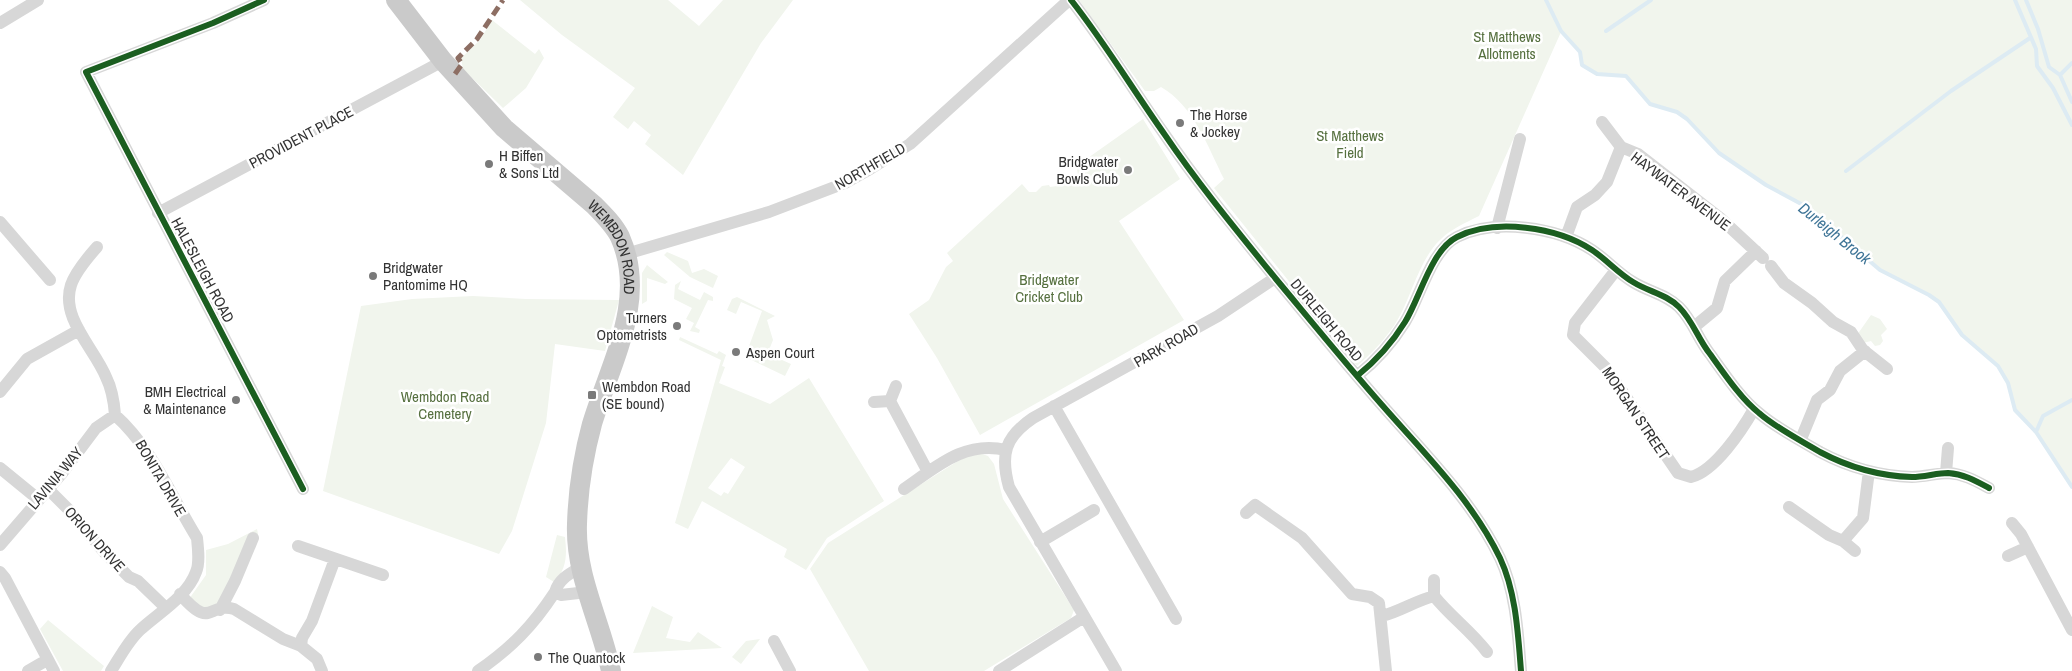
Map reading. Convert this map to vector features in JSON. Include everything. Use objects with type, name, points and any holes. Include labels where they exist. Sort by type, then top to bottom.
[{"type":"main road","name":"WEMBDON ROAD","points":[[396,0],[443,61],[510,134],[601,212],[620,237],[626,254],[630,283],[629,312],[592,425],[579,484],[576,527],[581,567],[587,592],[606,645],[611,671]]},
{"type":"street","points":[[0,23],[38,0]]},
{"type":"street","name":"HALESLEIGH ROAD","points":[[264,0],[214,23],[86,72],[302,489]]},
{"type":"street","name":"NORTHFIELD","points":[[626,254],[769,212],[845,183],[870,170],[910,144],[1070,0]]},
{"type":"street","name":"DURLEIGH ROAD","points":[[1070,0],[1112,55],[1164,134],[1205,190],[1275,278],[1467,505],[1500,559],[1513,604],[1521,671]]},
{"type":"street","name":"PROVIDENT PLACE","points":[[158,213],[443,61]]},
{"type":"street","name":"HAYWATER AVENUE","points":[[1602,122],[1620,147],[1638,154],[1720,218],[1764,258],[1784,284],[1812,303],[1833,322],[1851,332],[1865,351],[1887,369]]},
{"type":"street","points":[[1497,228],[1520,139]]},
{"type":"street","points":[[1566,237],[1577,207],[1595,195],[1607,182],[1620,147]]},
{"type":"street","points":[[0,222],[50,280]]},
{"type":"street","points":[[1357,376],[1379,357],[1406,321],[1443,248],[1463,235],[1497,228],[1525,227],[1566,237],[1591,249],[1635,284],[1671,300],[1684,312],[1711,356],[1754,409],[1834,459],[1870,471],[1916,477],[1946,473],[1964,475],[1989,488]]},
{"type":"street","points":[[97,247],[88,257],[71,285],[70,304],[79,330],[106,375],[112,393],[115,415]]},
{"type":"street","points":[[1694,327],[1717,308],[1725,281],[1764,258]]},
{"type":"street","name":"MORGAN STREET","points":[[1616,270],[1575,323],[1573,335],[1606,368],[1678,474],[1691,477],[1708,466],[1736,437],[1754,409]]},
{"type":"street","name":"PARK ROAD","points":[[1006,450],[1011,437],[1019,428],[1054,406],[1218,316],[1275,278]]},
{"type":"street","points":[[0,392],[27,359],[79,330]]},
{"type":"street","points":[[1801,439],[1817,400],[1830,390],[1840,371],[1865,351]]},
{"type":"street","points":[[896,386],[890,401],[928,472]]},
{"type":"street","points":[[874,402],[890,401]]},
{"type":"street","points":[[1054,406],[1176,619]]},
{"type":"street","name":"LAVINIA WAY","points":[[0,545],[47,488],[63,472],[96,428],[115,415]]},
{"type":"street","name":"BONITA DRIVE","points":[[111,671],[139,630],[180,594],[197,571],[197,538],[139,439],[115,415]]},
{"type":"street","points":[[904,489],[928,472],[971,448],[994,447],[1006,450],[1004,461],[1009,487],[1116,671]]},
{"type":"street","points":[[1946,473],[1948,448]]},
{"type":"street","points":[[0,468],[38,499]]},
{"type":"street","points":[[1843,541],[1863,518],[1870,471]]},
{"type":"street","name":"ORION DRIVE","points":[[47,488],[74,514],[104,552],[129,577],[138,580],[166,608]]},
{"type":"street","points":[[1246,513],[1255,505],[1302,538],[1352,594],[1370,597],[1379,603],[1382,616],[1382,638],[1386,671]]},
{"type":"street","points":[[1789,508],[1829,535],[1843,541],[1855,551]]},
{"type":"street","points":[[1040,542],[1082,525],[1094,510]]},
{"type":"street","points":[[2012,524],[2028,547],[2072,630]]},
{"type":"street","points":[[220,610],[239,573],[253,538]]},
{"type":"street","points":[[298,546],[383,575]]},
{"type":"street","points":[[2008,556],[2028,547]]},
{"type":"street","points":[[300,646],[302,638],[312,622],[335,559]]},
{"type":"street","points":[[478,671],[522,637],[567,574],[581,567]]},
{"type":"street","points":[[0,572],[51,665],[28,671]]},
{"type":"street","points":[[1434,580],[1434,596],[1448,614],[1471,631],[1487,652]]},
{"type":"street","points":[[555,592],[561,594],[587,592]]},
{"type":"street","points":[[180,594],[198,612],[208,614],[220,610],[234,609],[283,639],[300,646],[317,659],[322,671]]},
{"type":"street","points":[[1382,616],[1400,611],[1414,602],[1434,596]]},
{"type":"street","points":[[999,671],[1084,617]]},
{"type":"street","points":[[774,641],[790,671]]},
{"type":"green space","points":[[520,0],[668,0],[699,26],[723,0],[793,0],[761,43],[683,175],[645,144],[651,135],[634,121],[628,129],[613,117],[635,88],[562,35]]},
{"type":"green space","points":[[1079,0],[2072,0],[2072,487],[2036,432],[2015,410],[2008,383],[1998,366],[1962,335],[1939,302],[1880,270],[1805,206],[1766,185],[1719,153],[1687,119],[1677,112],[1650,104],[1626,76],[1597,74],[1582,65],[1580,52],[1561,32],[1479,216],[1458,226],[1433,248],[1421,267],[1403,310],[1394,326],[1357,366],[1214,188],[1224,179],[1198,128],[1182,104],[1161,87],[1154,91],[1145,91]]},
{"type":"green space","points":[[492,20],[535,54],[539,49],[544,58],[526,88],[503,108],[463,69],[461,58],[480,40]]},
{"type":"green space","name":"Bridgwater Cricket Club","points":[[1143,119],[1180,179],[1119,221],[1184,320],[980,435],[937,358],[909,314],[929,300],[946,267],[953,261],[947,253],[1022,184],[1029,192],[1036,192],[1042,186],[1049,185],[1050,187],[1079,183],[1076,162],[1085,160]]},
{"type":"green space","points":[[667,252],[688,261],[692,273],[704,269],[718,276],[713,288],[690,277],[664,255]]},
{"type":"green space","points":[[647,265],[668,282],[665,284],[647,278],[647,301],[642,304],[642,273]]},
{"type":"green space","points":[[681,281],[678,289],[700,300],[704,292],[713,297],[713,301],[708,300],[695,327],[700,330],[699,333],[690,331],[694,323],[686,319],[692,308],[674,299],[675,285]]},
{"type":"green space","name":"Wembdon Road Cemetery","points":[[473,296],[526,299],[619,300],[605,351],[555,344],[546,423],[512,531],[499,554],[323,491],[361,306],[412,299]]},
{"type":"green space","points":[[737,297],[775,316],[767,320],[773,340],[769,350],[763,348],[762,351],[791,364],[785,376],[745,357],[762,311],[741,302],[736,314],[727,310],[732,299]]},
{"type":"green space","points":[[1871,315],[1880,319],[1887,329],[1881,335],[1883,341],[1880,345],[1875,346],[1871,341],[1863,343],[1857,335]]},
{"type":"green space","points":[[680,337],[717,354],[719,351],[726,355],[722,366],[725,367],[719,383],[770,404],[809,378],[884,501],[827,538],[806,570],[784,557],[787,549],[702,501],[688,529],[675,523],[721,360],[679,340]],"holes":[[[731,458],[745,467],[728,494],[724,492],[721,496],[708,488]]]},
{"type":"green space","points":[[979,453],[988,456],[994,464],[1003,499],[1074,610],[1071,618],[984,671],[869,671],[810,569],[828,543],[969,454]]},
{"type":"green space","points":[[257,529],[258,534],[219,605],[207,610],[189,599],[206,575],[206,550],[228,544]]},
{"type":"green space","points":[[557,535],[565,537],[566,556],[564,567],[554,582],[546,577]]},
{"type":"green space","points":[[652,606],[673,617],[666,638],[690,642],[698,632],[722,648],[633,653]]},
{"type":"green space","points":[[48,620],[104,666],[101,671],[63,671],[40,629]]},
{"type":"green space","points":[[760,639],[741,664],[732,657],[746,641]]},
{"type":"waterway","name":"Durleigh Brook","points":[[1546,0],[1561,31],[1580,52],[1582,65],[1597,74],[1626,76],[1650,104],[1677,112],[1687,119],[1719,153],[1766,185],[1805,206],[1880,270],[1939,302],[1962,335],[1998,366],[2008,383],[2015,410],[2036,432],[2072,487]]},
{"type":"waterway","points":[[1606,31],[1651,0]]},
{"type":"waterway","points":[[2015,0],[2036,49],[2037,66],[2053,88],[2072,125]]},
{"type":"waterway","points":[[2026,0],[2038,29],[2049,67],[2060,75],[2072,102]]},
{"type":"waterway","points":[[1846,171],[1951,91],[2030,38]]},
{"type":"waterway","points":[[2060,75],[2072,63]]},
{"type":"waterway","points":[[2036,432],[2043,416],[2072,400]]},
{"type":"marked path","points":[[455,74],[462,64],[458,58],[477,39],[503,0]]},
{"type":"cycle path","points":[[264,0],[213,23],[86,72],[303,489]]},
{"type":"cycle path","points":[[1071,0],[1096,33],[1178,154],[1219,208],[1276,279],[1430,459],[1476,516],[1500,558],[1510,585],[1519,643],[1521,671]]},
{"type":"cycle path","points":[[1357,376],[1378,357],[1400,330],[1433,263],[1448,243],[1472,231],[1489,228],[1526,228],[1544,231],[1578,242],[1592,250],[1622,275],[1663,296],[1679,307],[1733,385],[1759,413],[1788,434],[1842,462],[1876,473],[1912,477],[1944,473],[1954,474],[1970,478],[1989,488]]},
{"type":"place","name":"The Horse & Jockey","points":[[1180,123]]},
{"type":"place","name":"H Biffen & Sons Ltd","points":[[489,164]]},
{"type":"place","name":"Bridgwater Bowls Club","points":[[1128,170]]},
{"type":"place","name":"Bridgwater Pantomime HQ","points":[[373,276]]},
{"type":"place","name":"Turners Optometrists","points":[[677,326]]},
{"type":"place","name":"Aspen Court","points":[[736,352]]},
{"type":"place","name":"Wembdon Road (SE bound)","points":[[592,395]]},
{"type":"place","name":"BMH Electrical & Maintenance","points":[[236,400]]},
{"type":"place","name":"The Quantock","points":[[538,657]]},
{"type":"park label","name":"St Matthews Allotments","points":[[1507,44]]},
{"type":"park label","name":"St Matthews Field","points":[[1350,144]]}]
